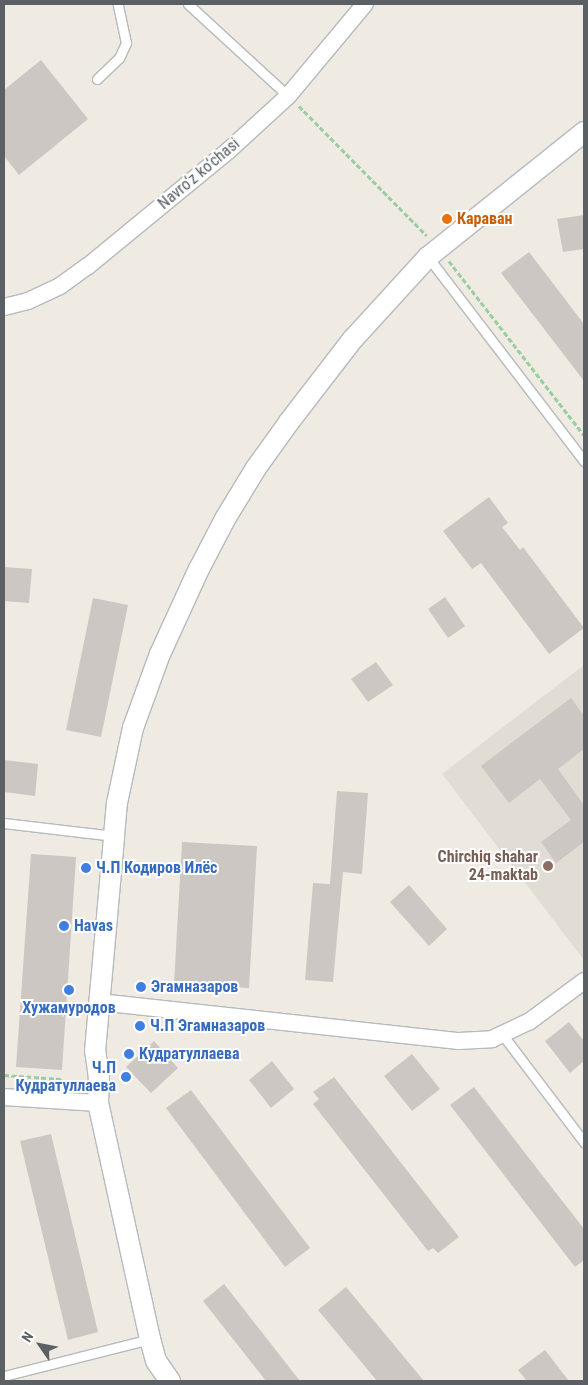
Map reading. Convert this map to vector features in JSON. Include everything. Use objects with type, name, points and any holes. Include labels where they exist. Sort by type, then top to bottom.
[{"type":"street","name":"Navro‘z ko‘chasi","points":[[4,308],[28,301],[60,286],[88,266],[228,151],[288,96],[365,4]]},
{"type":"street","points":[[170,1381],[156,1361],[150,1340],[98,1102],[99,1078],[95,1051],[114,836],[125,764],[147,687],[174,621],[225,519],[256,468],[353,339],[428,257],[584,132]]},
{"type":"street","points":[[100,1002],[459,1042],[492,1039],[530,1021],[584,982]]},
{"type":"street","points":[[4,1097],[62,1102],[98,1102]]},
{"type":"lane","points":[[97,78],[119,58],[126,42],[118,4]]},
{"type":"lane","points":[[188,4],[288,96]]},
{"type":"lane","points":[[428,257],[584,461]]},
{"type":"lane","points":[[4,823],[114,836]]},
{"type":"lane","points":[[502,1034],[584,1142]]},
{"type":"lane","points":[[4,1376],[150,1340]]},
{"type":"path","points":[[4,1076],[61,1079],[62,1102]]},
{"type":"shaded area","name":"Chirchiq shahar 24-maktab","points":[[584,665],[584,960],[442,774]]},
{"type":"building","points":[[41,60],[88,119],[19,175],[4,156],[4,90]]},
{"type":"building","points":[[584,215],[584,249],[563,252],[557,219]]},
{"type":"building","points":[[529,252],[584,324],[584,381],[501,273]]},
{"type":"building","points":[[489,497],[508,523],[502,527],[520,550],[523,547],[584,628],[549,654],[481,563],[472,569],[443,531]]},
{"type":"building","points":[[4,567],[32,569],[29,603],[4,601]]},
{"type":"building","points":[[445,597],[465,626],[448,638],[428,609]]},
{"type":"building","points":[[93,598],[128,605],[101,737],[66,730]]},
{"type":"building","points":[[376,662],[393,685],[368,702],[351,679]]},
{"type":"building","points":[[571,698],[584,716],[584,749],[558,769],[584,805],[584,842],[556,863],[541,842],[571,820],[540,779],[509,803],[481,766]]},
{"type":"building","points":[[4,760],[38,764],[35,796],[4,792]]},
{"type":"building","points":[[337,791],[368,793],[362,874],[343,872],[333,982],[305,980],[313,883],[330,884]]},
{"type":"building","points":[[182,842],[257,846],[249,988],[174,984]]},
{"type":"building","points":[[31,854],[76,857],[62,1070],[16,1067]]},
{"type":"building","points":[[409,885],[447,929],[429,946],[390,902]]},
{"type":"building","points":[[569,1022],[584,1041],[584,1061],[570,1073],[545,1041]]},
{"type":"building","points":[[154,1041],[178,1068],[151,1093],[126,1067]]},
{"type":"building","points":[[412,1054],[440,1089],[412,1111],[384,1076]]},
{"type":"building","points":[[272,1061],[294,1089],[271,1108],[249,1080]]},
{"type":"building","points":[[334,1077],[459,1237],[438,1253],[433,1248],[428,1251],[313,1104],[319,1099],[313,1092]]},
{"type":"building","points":[[474,1087],[584,1229],[584,1260],[575,1267],[450,1105]]},
{"type":"building","points":[[191,1090],[310,1248],[285,1267],[166,1108]]},
{"type":"building","points":[[51,1134],[98,1332],[68,1340],[20,1141]]},
{"type":"building","points":[[224,1284],[300,1381],[266,1381],[203,1301]]},
{"type":"building","points":[[346,1287],[424,1381],[377,1381],[318,1310]]},
{"type":"building","points":[[545,1350],[569,1381],[527,1381],[518,1370]]},
{"type":"place","name":"Караван","points":[[447,219]]},
{"type":"place","name":"Chirchiq shahar 24-maktab","points":[[548,866]]},
{"type":"place","name":"Ч.П Кодиров Илёс","points":[[86,868]]},
{"type":"place","name":"Havas","points":[[64,926]]},
{"type":"place","name":"Эгамназаров","points":[[141,987]]},
{"type":"place","name":"Хужамуродов","points":[[69,990]]},
{"type":"place","name":"Ч.П Эгамназаров","points":[[140,1026]]},
{"type":"place","name":"Кудратуллаева","points":[[129,1054]]},
{"type":"place","name":"Ч.П Кудратуллаева","points":[[126,1077]]}]
